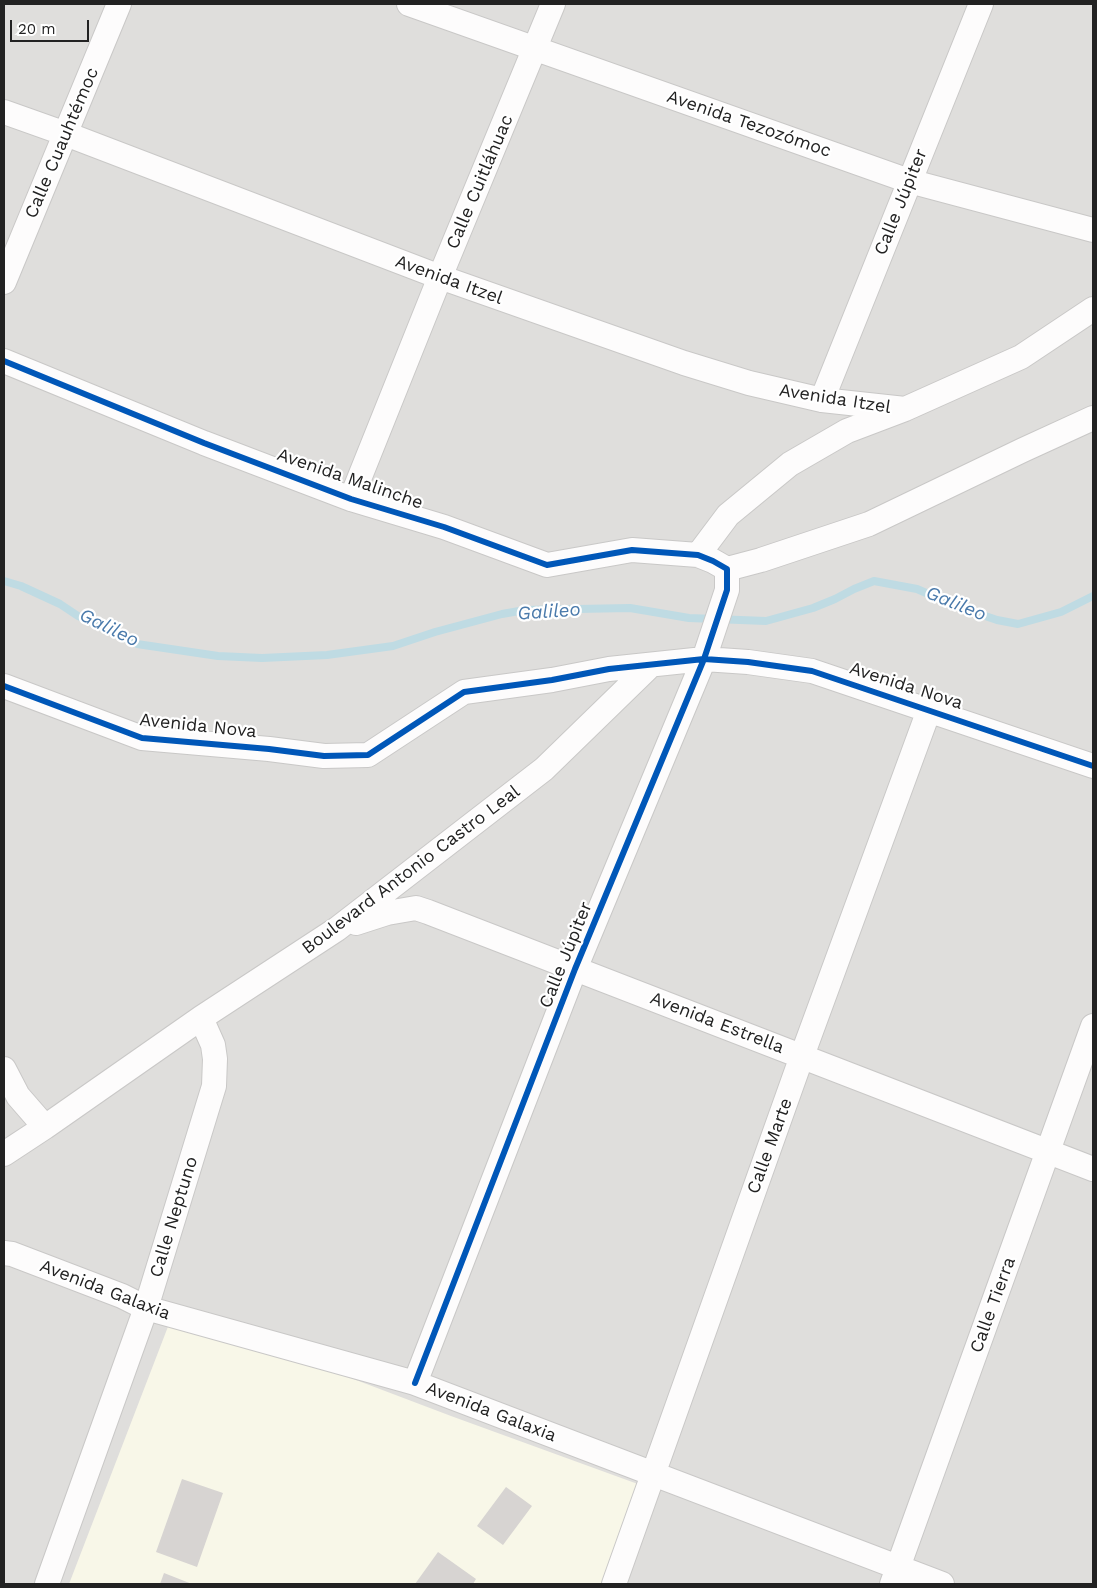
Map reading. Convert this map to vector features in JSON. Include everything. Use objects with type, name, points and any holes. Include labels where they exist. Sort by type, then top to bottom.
[{"type":"street","name":"Calle Cuauhtémoc","points":[[4,282],[119,4]]},
{"type":"street","name":"Avenida Tezozómoc","points":[[409,4],[909,181],[1093,230]]},
{"type":"street","name":"Calle Cuitláhuac","points":[[351,499],[553,4]]},
{"type":"street","name":"Calle Júpiter","points":[[822,400],[982,4]]},
{"type":"street","name":"Avenida Itzel","points":[[4,112],[440,277],[684,364],[749,383],[822,400],[905,409]]},
{"type":"street","points":[[1093,309],[1021,357],[905,409],[847,430],[790,464],[728,515],[698,555],[713,561],[727,579],[869,524],[1093,418]]},
{"type":"street","name":"Avenida Malinche","points":[[4,361],[204,443],[351,499],[444,527],[547,565],[632,550],[698,555]]},
{"type":"street","name":"Calle Júpiter","points":[[415,1383],[575,969],[704,659],[727,579]]},
{"type":"street","name":"Avenida Nova","points":[[4,686],[142,738],[269,748],[324,756],[368,755],[464,692],[552,680],[609,669],[704,659],[748,662],[812,671],[1093,766]]},
{"type":"street","name":"Boulevard Antonio Castro Leal","points":[[4,1154],[201,1018],[337,930],[544,769],[651,665]]},
{"type":"street","name":"Calle Marte","points":[[614,1584],[802,1056],[929,710]]},
{"type":"street","name":"Avenida Estrella","points":[[337,930],[387,913],[416,908],[1093,1169]]},
{"type":"street","name":"Calle Neptuno","points":[[47,1584],[146,1308],[214,1086],[215,1059],[213,1045],[201,1018]]},
{"type":"street","name":"Calle Tierra","points":[[895,1576],[1093,1026]]},
{"type":"street","points":[[4,1070],[18,1096],[45,1127]]},
{"type":"street","name":"Avenida Galaxia","points":[[4,1253],[12,1254],[122,1296],[146,1308],[415,1383],[653,1474],[895,1576],[942,1584]]},
{"type":"shaded area","points":[[4,4],[1093,4],[1093,1584],[4,1584]]},
{"type":"shaded area","points":[[174,1311],[451,1416],[646,1487],[609,1584],[69,1584]]},
{"type":"building","points":[[182,1479],[223,1493],[197,1567],[156,1552]]},
{"type":"building","points":[[506,1487],[532,1506],[503,1545],[477,1526]]},
{"type":"building","points":[[438,1552],[476,1579],[473,1584],[415,1584]]},
{"type":"building","points":[[164,1573],[192,1584],[160,1584]]},
{"type":"waterway","name":"Galileo","points":[[4,581],[21,586],[60,604],[78,616],[137,644],[218,656],[262,658],[327,655],[393,646],[435,632],[502,614],[525,610],[630,608],[689,618],[766,621],[813,608],[874,581],[917,589],[956,606],[997,620],[1018,624],[1061,612],[1093,596]]},
{"type":"cycle path","points":[[4,361],[204,443],[351,499],[444,527],[547,565],[632,550],[698,555],[727,569],[727,590],[704,659],[575,969],[415,1383]]},
{"type":"cycle path","points":[[4,686],[142,738],[269,749],[324,756],[368,755],[464,692],[552,680],[609,669],[704,659],[748,662],[812,671],[1093,766]]}]
